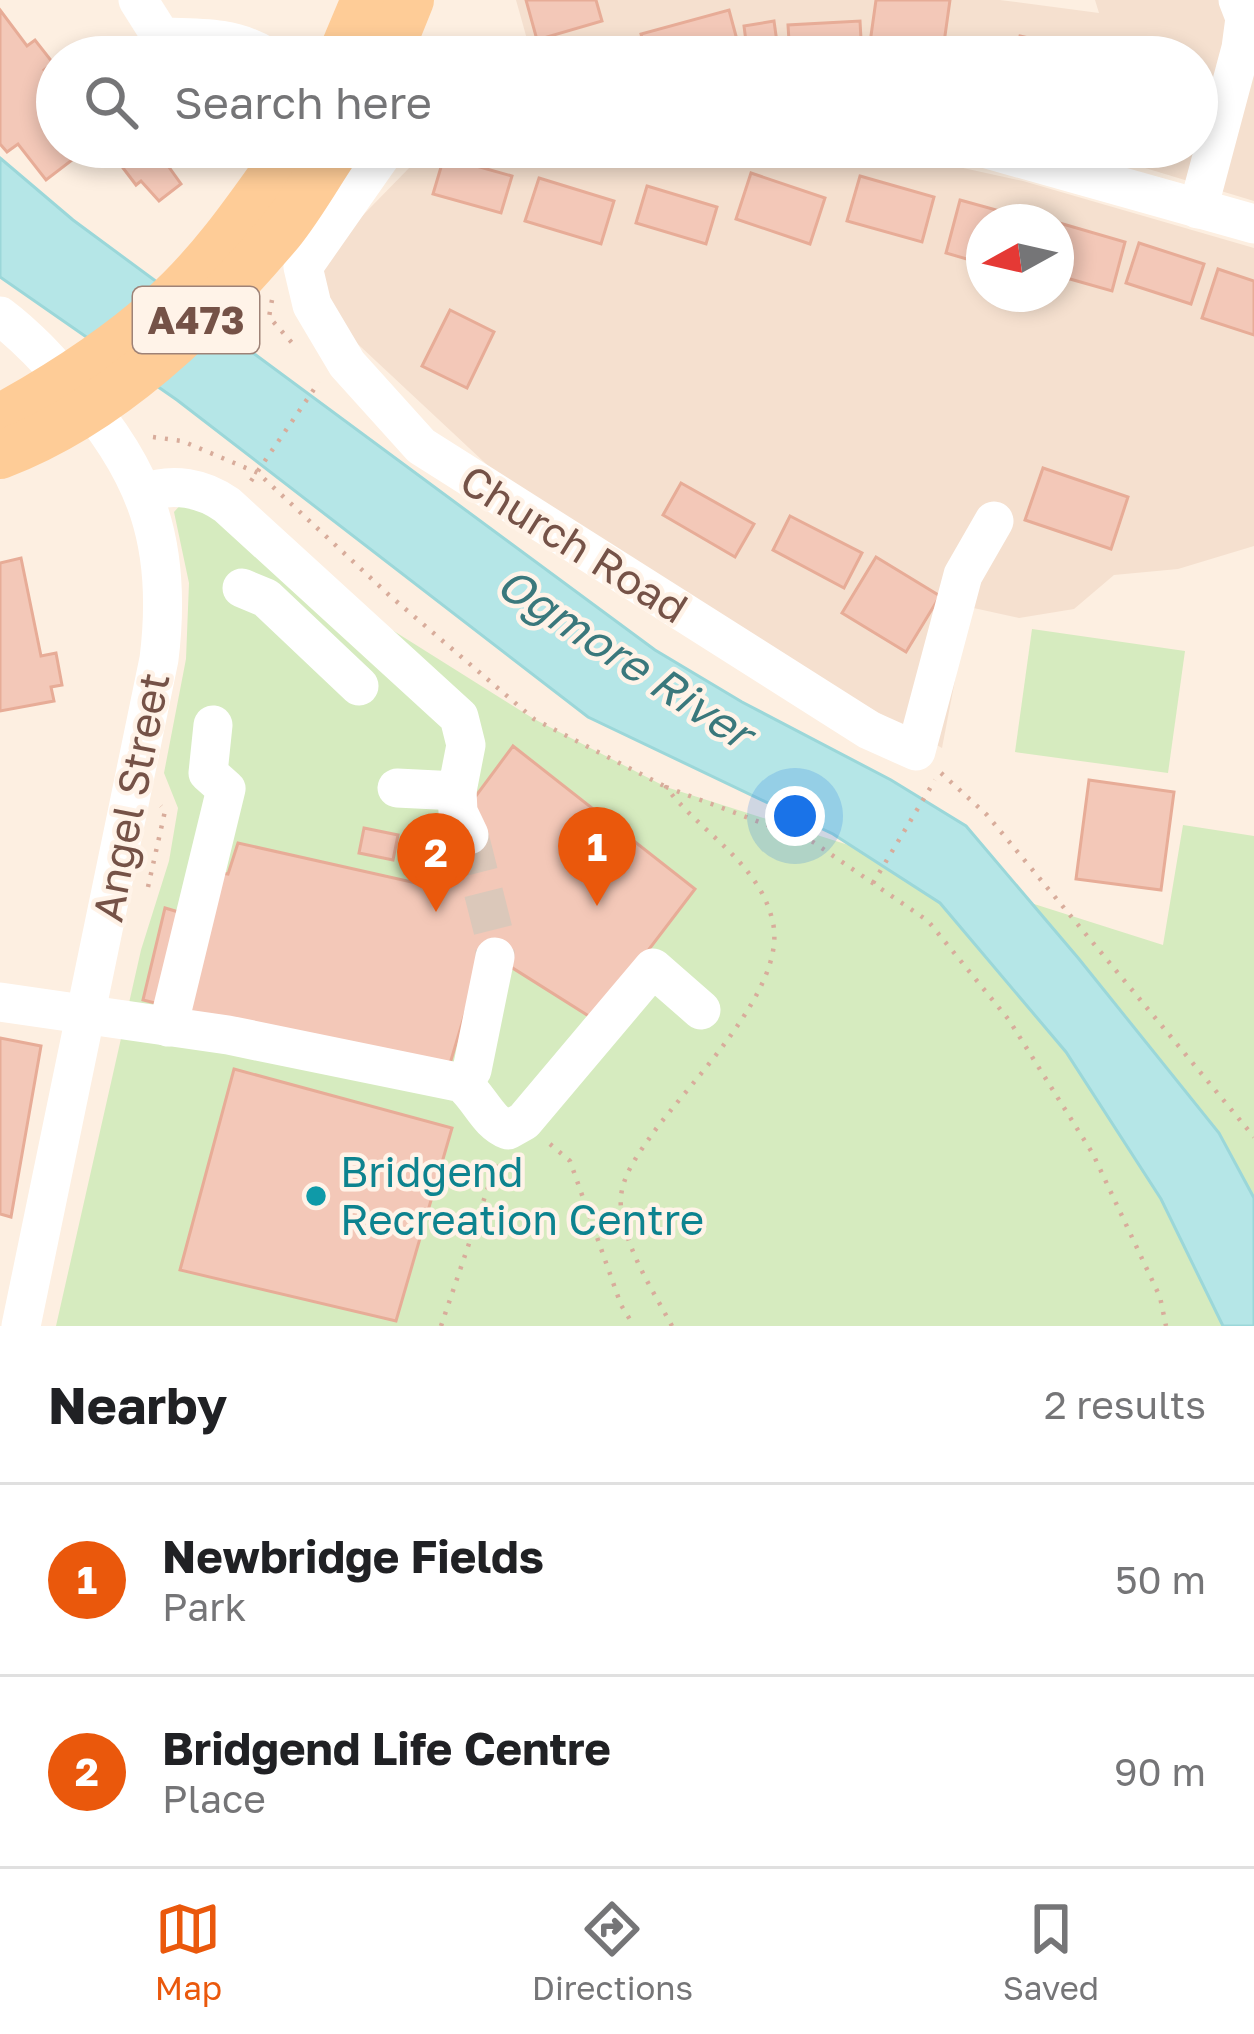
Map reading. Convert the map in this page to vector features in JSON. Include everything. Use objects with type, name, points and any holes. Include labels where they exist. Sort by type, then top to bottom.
[{"type":"main road","points":[[349,36],[364,0]]},
{"type":"main road","points":[[395,36],[410,0]]},
{"type":"main road","name":"A473","points":[[5,441],[165,305],[277,168]]},
{"type":"main road","name":"A473","points":[[5,441],[93,407],[194,323],[281,230],[323,168]]},
{"type":"street","points":[[138,0],[160,36]]},
{"type":"street","points":[[1218,134],[1241,48],[1244,18],[1238,0]]},
{"type":"street","name":"Church Road","points":[[372,168],[303,267],[312,304],[347,364],[421,446],[869,730],[928,762]]},
{"type":"street","points":[[1054,168],[1254,224]]},
{"type":"street","points":[[1198,209],[1209,168]]},
{"type":"street","name":"Angel Street","points":[[0,316],[27,336],[106,425],[144,493],[162,565],[164,617],[160,659],[21,1326]]},
{"type":"street","points":[[144,493],[155,488],[205,489],[459,717],[466,745],[458,812],[469,835]]},
{"type":"street","points":[[928,762],[963,575],[994,520]]},
{"type":"street","points":[[242,588],[266,598],[359,686]]},
{"type":"street","points":[[168,1027],[226,789],[208,773],[213,725]]},
{"type":"street","points":[[397,788],[458,791]]},
{"type":"street","points":[[462,1083],[472,1070],[495,957]]},
{"type":"street","points":[[0,1002],[228,1035],[462,1083],[479,1098],[494,1124],[516,1125],[653,968],[701,1010]]},
{"type":"path","points":[[258,473],[322,377]]},
{"type":"path","points":[[147,438],[182,441],[258,473],[388,595],[534,719],[666,787],[813,842],[928,921],[1010,1020],[1093,1154],[1160,1297],[1166,1326]]},
{"type":"path","points":[[873,883],[928,762],[987,814],[1254,1137]]},
{"type":"path","points":[[666,787],[752,877],[773,922],[775,954],[762,992],[629,1167],[620,1204],[632,1252],[671,1326]]},
{"type":"path","points":[[440,1326],[516,1125],[570,1161],[621,1305],[634,1326]]},
{"type":"shaded area","points":[[516,0],[1000,0],[1099,13],[1095,0],[1254,0],[1254,201],[1145,168],[1218,168],[1218,36],[526,36]]},
{"type":"shaded area","points":[[409,168],[963,168],[1023,181],[1254,248],[1254,546],[1178,569],[1114,575],[1074,609],[1019,618],[969,607],[942,748],[645,583],[527,502],[346,333],[320,288],[327,252]]},
{"type":"green space","points":[[185,500],[534,719],[666,787],[1163,945],[1183,825],[1254,836],[1254,1326],[56,1326],[178,808],[164,773],[186,659],[189,583],[174,512]]},
{"type":"green space","points":[[1032,629],[1185,651],[1168,773],[1015,752]]},
{"type":"water","name":"Ogmore River","points":[[0,158],[73,220],[655,650],[966,826],[1219,1133],[1254,1198],[1254,1326],[1223,1326],[1161,1199],[1066,1052],[940,903],[833,834],[588,717],[177,400],[0,277]]},
{"type":"building","points":[[526,0],[596,0],[602,21],[536,36]]},
{"type":"building","points":[[876,0],[950,0],[945,36],[871,36]]},
{"type":"building","points":[[0,10],[27,46],[36,41],[36,167],[18,144],[7,152],[0,144]]},
{"type":"building","points":[[729,10],[736,36],[642,36]]},
{"type":"building","points":[[774,21],[776,36],[745,36],[744,26]]},
{"type":"building","points":[[860,21],[861,36],[789,36],[788,25]]},
{"type":"building","points":[[37,168],[62,168],[46,180]]},
{"type":"building","points":[[123,168],[170,168],[181,184],[159,201],[141,181],[136,185]]},
{"type":"building","points":[[441,168],[483,168],[512,176],[501,213],[433,194]]},
{"type":"building","points":[[751,173],[825,198],[810,244],[736,219]]},
{"type":"building","points":[[860,176],[934,197],[922,242],[847,221]]},
{"type":"building","points":[[539,178],[614,201],[601,244],[525,221]]},
{"type":"building","points":[[647,186],[717,207],[706,244],[636,223]]},
{"type":"building","points":[[960,200],[974,204],[966,204],[966,259],[946,253]]},
{"type":"building","points":[[1074,227],[1125,242],[1112,291],[1074,280]]},
{"type":"building","points":[[1139,243],[1204,264],[1191,304],[1126,283]]},
{"type":"building","points":[[1218,269],[1254,281],[1254,335],[1202,318]]},
{"type":"building","points":[[450,310],[494,332],[467,388],[422,366]]},
{"type":"building","points":[[1043,468],[1128,497],[1111,549],[1025,520]]},
{"type":"building","points":[[681,483],[754,524],[735,557],[663,515]]},
{"type":"building","points":[[790,516],[862,553],[844,588],[773,550]]},
{"type":"building","points":[[876,557],[940,596],[906,652],[842,613]]},
{"type":"building","points":[[21,558],[41,656],[56,653],[62,685],[51,687],[54,701],[0,711],[0,563]]},
{"type":"building","points":[[513,746],[695,889],[595,1020],[484,950],[446,1077],[143,1000],[165,908],[192,916],[203,870],[228,874],[238,843],[416,883],[422,862],[447,865],[476,825],[461,816]]},
{"type":"building","points":[[1089,780],[1174,792],[1161,890],[1076,879]]},
{"type":"building","points":[[364,828],[398,835],[393,860],[359,853]]},
{"type":"building","points":[[0,1038],[41,1046],[11,1217],[0,1214]]},
{"type":"building","name":"Bridgend Recreation Centre","points":[[234,1069],[452,1128],[396,1321],[180,1270]]},
{"type":"tunnel","points":[[469,835],[495,938],[495,957]]},
{"type":"place","name":"Newbridge Fields","points":[[597,906]]},
{"type":"place","name":"Bridgend Life Centre","points":[[436,912]]},
{"type":"place","name":"Bridgend Recreation Centre","points":[[316,1196]]}]
